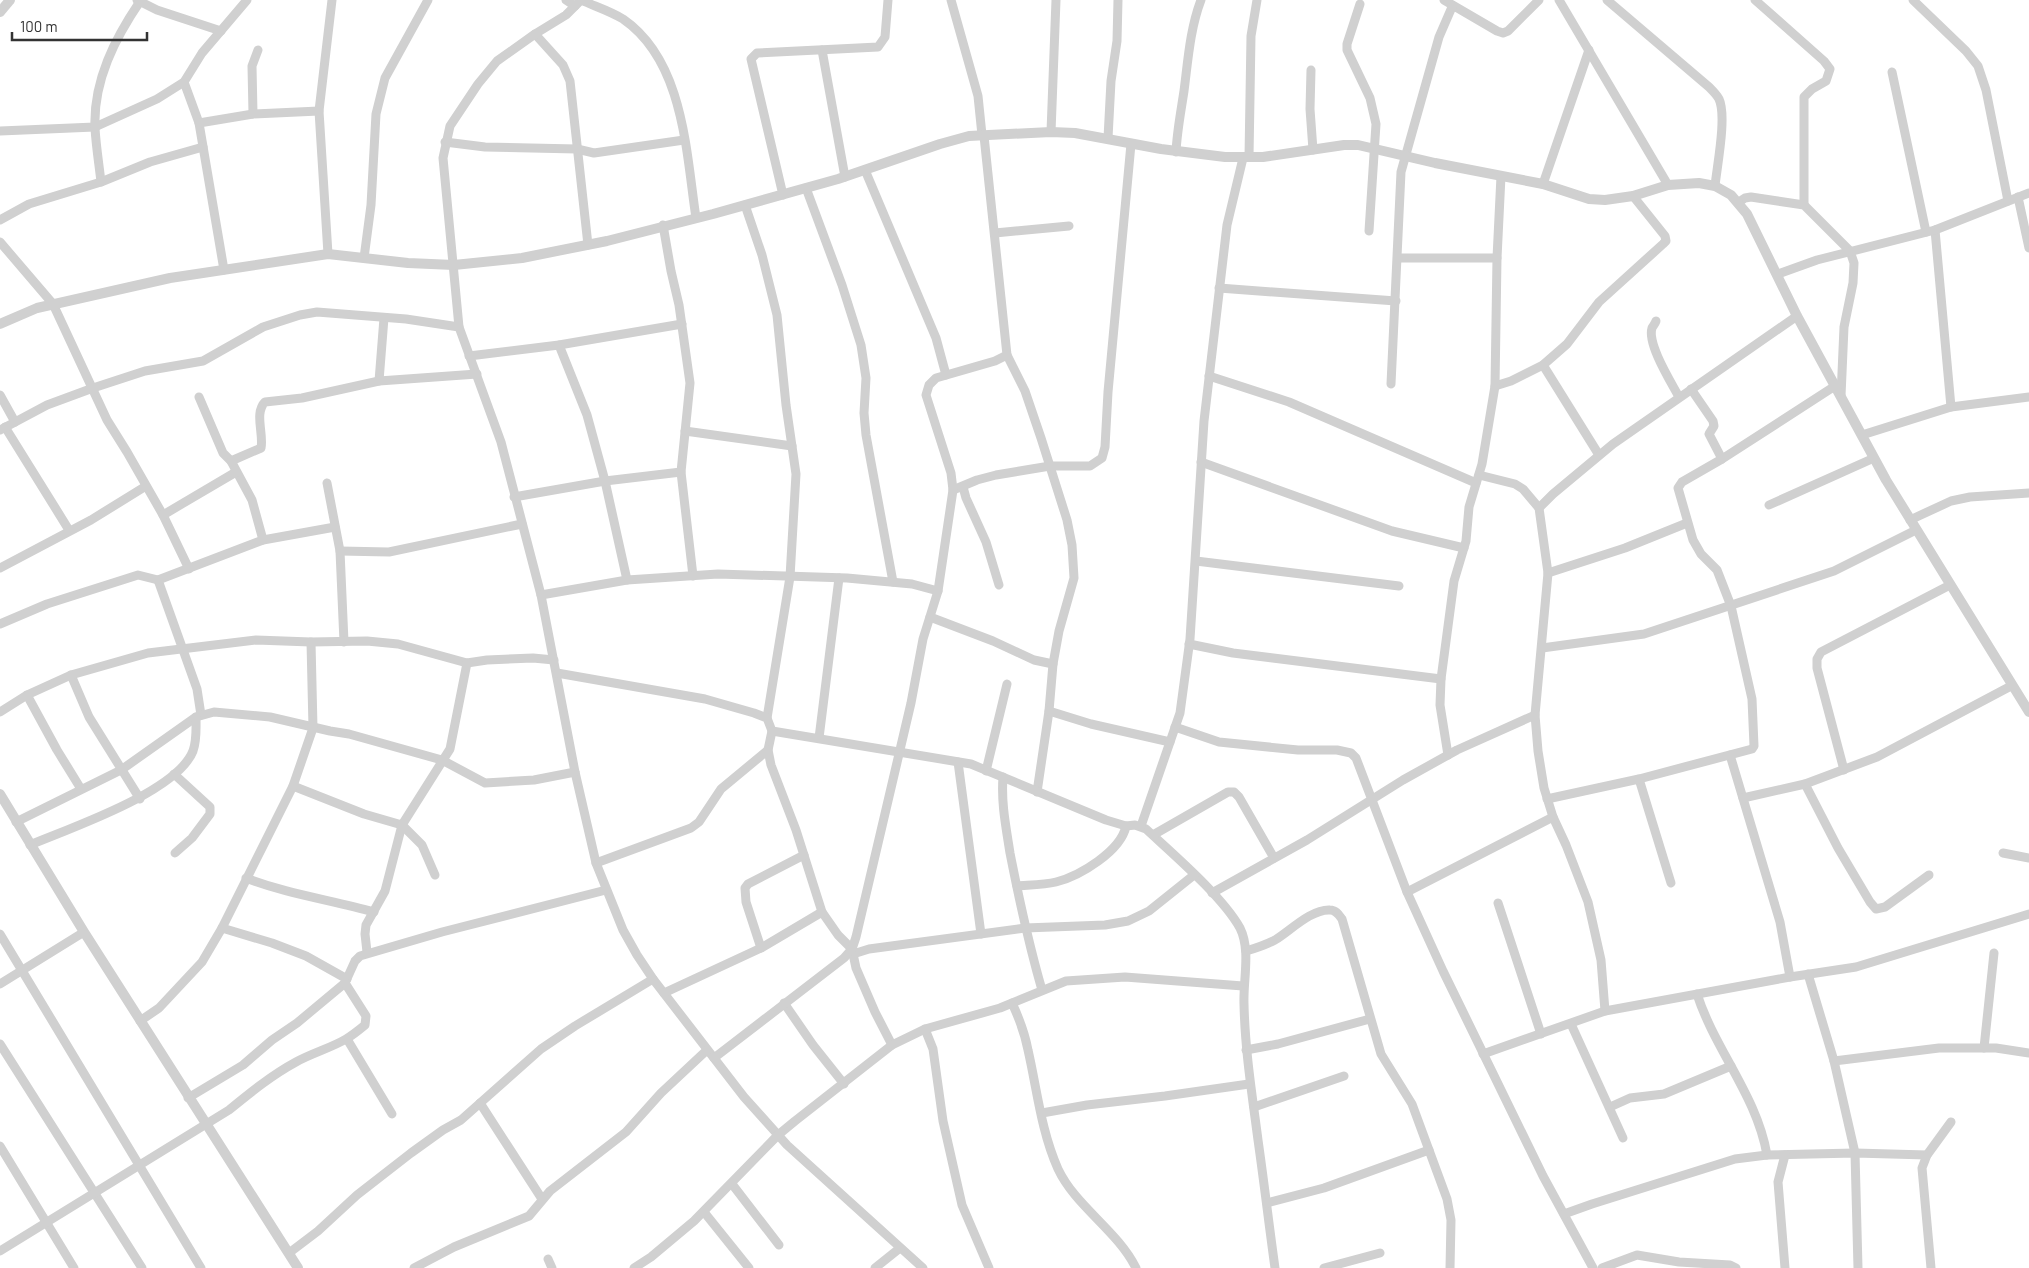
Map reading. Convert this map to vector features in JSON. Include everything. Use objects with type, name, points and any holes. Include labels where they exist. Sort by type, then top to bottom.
[{"type":"street","points":[[0,12],[10,0]]},
{"type":"street","points":[[0,130],[95,127],[157,99],[184,82],[202,53],[247,0]]},
{"type":"street","points":[[328,254],[319,111],[332,0]]},
{"type":"street","points":[[364,258],[371,205],[378,105],[386,78],[428,0]]},
{"type":"street","points":[[566,0],[575,6]]},
{"type":"street","points":[[696,218],[684,140],[673,89],[652,48],[622,18],[581,0],[566,15],[497,61],[478,84],[450,126],[443,158],[458,327],[501,442],[541,595],[575,772],[596,863],[606,890],[623,930],[653,979],[744,1097],[778,1135],[923,1268]]},
{"type":"street","points":[[783,195],[751,59],[757,53],[878,47],[885,37],[888,0]]},
{"type":"street","points":[[951,0],[978,96],[995,233],[1007,355],[1024,391],[1050,466],[1068,520],[1072,545],[1074,578],[1059,631],[1053,664],[1036,792]]},
{"type":"street","points":[[1051,132],[1056,0]]},
{"type":"street","points":[[1108,138],[1111,81],[1117,41],[1118,0]]},
{"type":"street","points":[[1176,152],[1178,118],[1184,92],[1192,28],[1201,0]]},
{"type":"street","points":[[1141,826],[1180,712],[1189,644],[1196,561],[1201,462],[1209,376],[1227,225],[1246,157],[1251,36],[1258,0]]},
{"type":"street","points":[[1444,0],[1497,31],[1503,32],[1508,31],[1539,0]]},
{"type":"street","points":[[1559,0],[1668,185]]},
{"type":"street","points":[[1608,0],[1709,86],[1719,99],[1722,112],[1722,129],[1715,186]]},
{"type":"street","points":[[1755,0],[1824,61],[1830,70],[1826,82],[1806,93],[1804,97],[1804,205]]},
{"type":"street","points":[[1913,0],[1966,51],[1978,66],[1986,90],[2008,201]]},
{"type":"street","points":[[101,182],[95,127],[98,92],[102,73],[110,53],[139,1],[156,10],[222,31]]},
{"type":"street","points":[[1360,4],[1347,44],[1347,50],[1370,98],[1374,112],[1376,137],[1368,231]]},
{"type":"street","points":[[1391,384],[1398,258],[1400,172],[1439,37],[1452,6]]},
{"type":"street","points":[[535,34],[563,65],[570,81],[588,245]]},
{"type":"street","points":[[253,114],[252,66],[258,50]]},
{"type":"street","points":[[822,50],[844,177]]},
{"type":"street","points":[[1543,184],[1590,50]]},
{"type":"street","points":[[1311,70],[1312,150]]},
{"type":"street","points":[[1892,72],[1931,231],[1950,407]]},
{"type":"street","points":[[184,82],[199,123],[224,270]]},
{"type":"street","points":[[199,123],[253,114],[319,111]]},
{"type":"street","points":[[0,324],[37,308],[170,278],[328,254],[408,263],[454,265],[522,258],[588,245],[783,195],[969,136],[1051,132],[1075,133],[1176,152],[1209,156],[1246,157],[1358,145],[1543,184],[1589,198],[1605,200],[1633,196],[1668,185],[1699,182],[1715,186],[1731,194],[1747,214],[1797,316],[1874,458],[2011,686],[2029,712]]},
{"type":"street","points":[[445,142],[485,147],[577,149],[594,153],[684,140]]},
{"type":"street","points":[[953,490],[996,475],[1050,466],[1090,466],[1102,458],[1105,447],[1108,392],[1130,144]]},
{"type":"street","points":[[0,220],[29,204],[101,182],[150,162],[203,147]]},
{"type":"street","points":[[866,170],[936,338],[946,375]]},
{"type":"street","points":[[1448,756],[1440,705],[1441,679],[1454,581],[1466,541],[1469,507],[1491,418],[1495,386],[1497,258],[1502,176]]},
{"type":"street","points":[[806,188],[842,284],[861,346],[866,378],[864,413],[866,435],[893,582]]},
{"type":"street","points":[[1778,274],[1850,251],[1931,231],[2029,193]]},
{"type":"street","points":[[1495,386],[1512,381],[1543,365],[1567,344],[1599,302],[1666,240],[1665,236],[1633,196]]},
{"type":"street","points":[[1739,202],[1751,197],[1804,205],[1850,251],[1854,263],[1853,283],[1844,332],[1841,396]]},
{"type":"street","points":[[2018,198],[2029,248]]},
{"type":"street","points":[[746,205],[762,255],[777,315],[796,474],[790,577],[767,718],[772,730],[768,750],[770,765],[796,830],[822,912],[838,935],[853,951]]},
{"type":"street","points":[[663,226],[682,324],[690,383],[681,472],[693,576]]},
{"type":"street","points":[[995,233],[1069,226]]},
{"type":"street","points":[[0,242],[53,304],[106,420],[163,514],[189,569]]},
{"type":"street","points":[[1398,258],[1497,258]]},
{"type":"street","points":[[1219,288],[1396,301]]},
{"type":"street","points":[[69,530],[3,429],[47,405],[145,371],[203,360],[263,327],[317,312],[458,327]]},
{"type":"street","points":[[1539,508],[1599,455],[1679,397],[1797,316]]},
{"type":"street","points":[[379,381],[384,318]]},
{"type":"street","points":[[1656,321],[1652,328],[1655,349],[1679,397]]},
{"type":"street","points":[[469,356],[559,345],[682,324]]},
{"type":"street","points":[[559,345],[587,414],[605,481],[627,580]]},
{"type":"street","points":[[892,1045],[856,968],[853,951],[912,704],[923,639],[938,591],[953,490],[951,473],[926,395],[929,385],[936,378],[994,361],[1007,355]]},
{"type":"street","points":[[1543,365],[1599,455]]},
{"type":"street","points":[[231,462],[261,448],[260,414],[261,407],[265,402],[302,398],[379,381],[477,374]]},
{"type":"street","points":[[1209,376],[1288,402],[1477,479],[1515,484],[1523,489],[1539,508],[1548,573],[1535,715],[1544,788],[1553,817],[1588,902],[1601,960],[1606,1012]]},
{"type":"street","points":[[1547,800],[1750,751],[1754,746],[1752,699],[1731,606],[1717,570],[1701,554],[1693,540],[1678,488],[1679,485],[1835,386]]},
{"type":"street","points":[[1691,389],[1713,421],[1710,438],[1722,459]]},
{"type":"street","points":[[0,395],[15,422]]},
{"type":"street","points":[[199,397],[223,453],[231,462],[252,500],[263,540]]},
{"type":"street","points":[[1862,435],[1950,407],[2029,397]]},
{"type":"street","points":[[684,431],[792,446]]},
{"type":"street","points":[[1769,505],[1874,458]]},
{"type":"street","points":[[1201,462],[1392,531],[1464,548]]},
{"type":"street","points":[[163,514],[236,472]]},
{"type":"street","points":[[514,497],[605,481],[681,472]]},
{"type":"street","points":[[327,483],[340,551],[344,642]]},
{"type":"street","points":[[0,568],[69,530],[92,520],[146,486]]},
{"type":"street","points":[[963,486],[966,498],[986,542],[999,585]]},
{"type":"street","points":[[1910,520],[1950,501],[1970,497],[2029,493]]},
{"type":"street","points":[[1548,573],[1625,548],[1687,523]]},
{"type":"street","points":[[340,551],[389,552],[522,524]]},
{"type":"street","points":[[0,624],[47,604],[138,575],[158,580],[263,540],[336,527]]},
{"type":"street","points":[[1542,648],[1644,634],[1834,571],[1916,530]]},
{"type":"street","points":[[1196,561],[1399,586]]},
{"type":"street","points":[[541,595],[627,580],[718,574],[839,578],[893,582],[912,584],[938,591]]},
{"type":"street","points":[[819,738],[839,578]]},
{"type":"street","points":[[30,845],[140,799],[164,783],[184,765],[193,752],[198,716],[197,689],[158,580]]},
{"type":"street","points":[[1844,770],[1817,668],[1817,659],[1821,652],[1950,585]]},
{"type":"street","points":[[930,616],[993,641],[1034,660],[1053,664]]},
{"type":"street","points":[[0,712],[27,695],[71,675],[148,653],[256,640],[311,642],[367,641],[398,644],[467,663],[533,658],[554,660]]},
{"type":"street","points":[[140,1021],[159,1008],[198,968],[222,928],[293,786],[313,728],[311,642]]},
{"type":"street","points":[[1189,644],[1233,653],[1441,679]]},
{"type":"street","points":[[368,952],[365,934],[366,925],[385,892],[402,825],[450,748],[467,663]]},
{"type":"street","points":[[557,673],[705,699],[767,718]]},
{"type":"street","points":[[71,675],[89,717],[140,799]]},
{"type":"street","points":[[986,771],[1007,684]]},
{"type":"street","points":[[1743,798],[1805,784],[1877,757],[2011,686]]},
{"type":"street","points":[[27,695],[57,750],[81,788]]},
{"type":"street","points":[[1048,711],[1091,724],[1170,742]]},
{"type":"street","points":[[16,822],[81,788],[121,770],[198,716],[214,712],[270,717],[313,728],[349,734],[442,760],[478,781],[490,784],[534,780],[575,772]]},
{"type":"street","points":[[1212,893],[1448,756],[1535,715]]},
{"type":"street","points":[[1175,727],[1219,742],[1298,750],[1337,750],[1350,753],[1360,766],[1407,892],[1483,1054],[1543,1176],[1593,1268]]},
{"type":"street","points":[[772,730],[971,764],[1036,792],[1126,826],[1141,826],[1153,835],[1212,893],[1229,912],[1241,930],[1246,951],[1243,986],[1249,1084],[1254,1106],[1274,1268]]},
{"type":"street","points":[[596,863],[691,828],[699,822],[721,790],[768,750]]},
{"type":"street","points":[[1730,755],[1780,922],[1790,977]]},
{"type":"street","points":[[958,762],[981,934]]},
{"type":"street","points":[[174,774],[210,806],[210,814],[192,838],[176,853]]},
{"type":"street","points":[[1003,777],[1002,804],[1017,886],[1025,928],[1042,990]]},
{"type":"street","points":[[1639,779],[1671,883]]},
{"type":"street","points":[[1805,784],[1838,848],[1876,909],[1885,906],[1929,875]]},
{"type":"street","points":[[293,786],[364,814],[402,825],[422,845],[435,875]]},
{"type":"street","points":[[1153,835],[1228,792],[1234,792],[1239,797],[1274,858]]},
{"type":"street","points":[[0,794],[188,1098],[298,1268]]},
{"type":"street","points":[[1407,892],[1553,817]]},
{"type":"street","points":[[1017,886],[1055,882],[1076,874],[1117,845],[1124,835],[1126,826]]},
{"type":"street","points":[[2003,853],[2029,858]]},
{"type":"street","points":[[761,948],[746,902],[745,888],[748,884],[804,855]]},
{"type":"street","points":[[714,1058],[853,951],[1025,928],[1070,927],[1128,921],[1149,911],[1194,875]]},
{"type":"street","points":[[246,878],[295,894],[330,900],[374,912]]},
{"type":"street","points":[[188,1098],[243,1065],[272,1040],[297,1023],[346,981],[355,961],[368,952],[606,890]]},
{"type":"street","points":[[1498,903],[1541,1034]]},
{"type":"street","points":[[1246,951],[1264,946],[1301,921],[1316,914],[1330,910],[1336,912],[1342,919],[1381,1054],[1412,1104],[1447,1199],[1451,1220],[1450,1268]]},
{"type":"street","points":[[664,993],[761,948],[822,912]]},
{"type":"street","points":[[1483,1054],[1606,1012],[1790,977],[1856,968],[2029,914]]},
{"type":"street","points":[[0,1251],[230,1110],[254,1089],[279,1072],[299,1060],[347,1039],[365,1025],[367,1021],[365,1011],[346,981],[306,956],[272,942],[222,928]]},
{"type":"street","points":[[0,984],[84,932]]},
{"type":"street","points":[[0,934],[201,1268]]},
{"type":"street","points":[[1984,1048],[1994,953]]},
{"type":"street","points":[[1808,974],[1834,1060],[1855,1153],[1858,1268]]},
{"type":"street","points":[[634,1268],[651,1257],[704,1212],[778,1135],[892,1045],[925,1029],[1012,1003],[1066,981],[1125,977],[1243,986]]},
{"type":"street","points":[[289,1252],[318,1231],[357,1195],[419,1147],[462,1120],[541,1049],[653,979]]},
{"type":"street","points":[[1697,994],[1709,1027],[1755,1112],[1764,1135],[1767,1155]]},
{"type":"street","points":[[1012,1003],[1028,1047],[1046,1139],[1059,1170],[1070,1190],[1116,1239],[1136,1268]]},
{"type":"street","points":[[784,1004],[844,1084]]},
{"type":"street","points":[[1246,1050],[1278,1044],[1370,1019]]},
{"type":"street","points":[[1571,1024],[1624,1138]]},
{"type":"street","points":[[925,1029],[933,1049],[943,1121],[962,1205],[989,1268]]},
{"type":"street","points":[[347,1039],[392,1114]]},
{"type":"street","points":[[0,1044],[142,1268]]},
{"type":"street","points":[[1834,1060],[1938,1048],[1984,1048],[2029,1053]]},
{"type":"street","points":[[414,1268],[454,1248],[529,1216],[542,1199],[626,1132],[661,1093],[707,1050]]},
{"type":"street","points":[[1610,1108],[1630,1098],[1664,1094],[1730,1066]]},
{"type":"street","points":[[1254,1106],[1344,1076]]},
{"type":"street","points":[[1042,1113],[1087,1104],[1165,1096],[1249,1084]]},
{"type":"street","points":[[480,1103],[542,1199]]},
{"type":"street","points":[[1931,1268],[1922,1168],[1927,1154],[1952,1122]]},
{"type":"street","points":[[0,1146],[74,1268]]},
{"type":"street","points":[[1267,1203],[1324,1188],[1429,1150]]},
{"type":"street","points":[[1564,1214],[1711,1165],[1735,1159],[1767,1155],[1927,1154]]},
{"type":"street","points":[[1785,1155],[1778,1182],[1785,1268]]},
{"type":"street","points":[[732,1184],[779,1245]]},
{"type":"street","points":[[704,1212],[750,1268]]},
{"type":"street","points":[[875,1268],[900,1248]]},
{"type":"street","points":[[1324,1268],[1380,1253]]},
{"type":"street","points":[[1602,1268],[1637,1255],[1679,1262],[1730,1265],[1736,1268]]},
{"type":"street","points":[[548,1259],[552,1268]]}]
